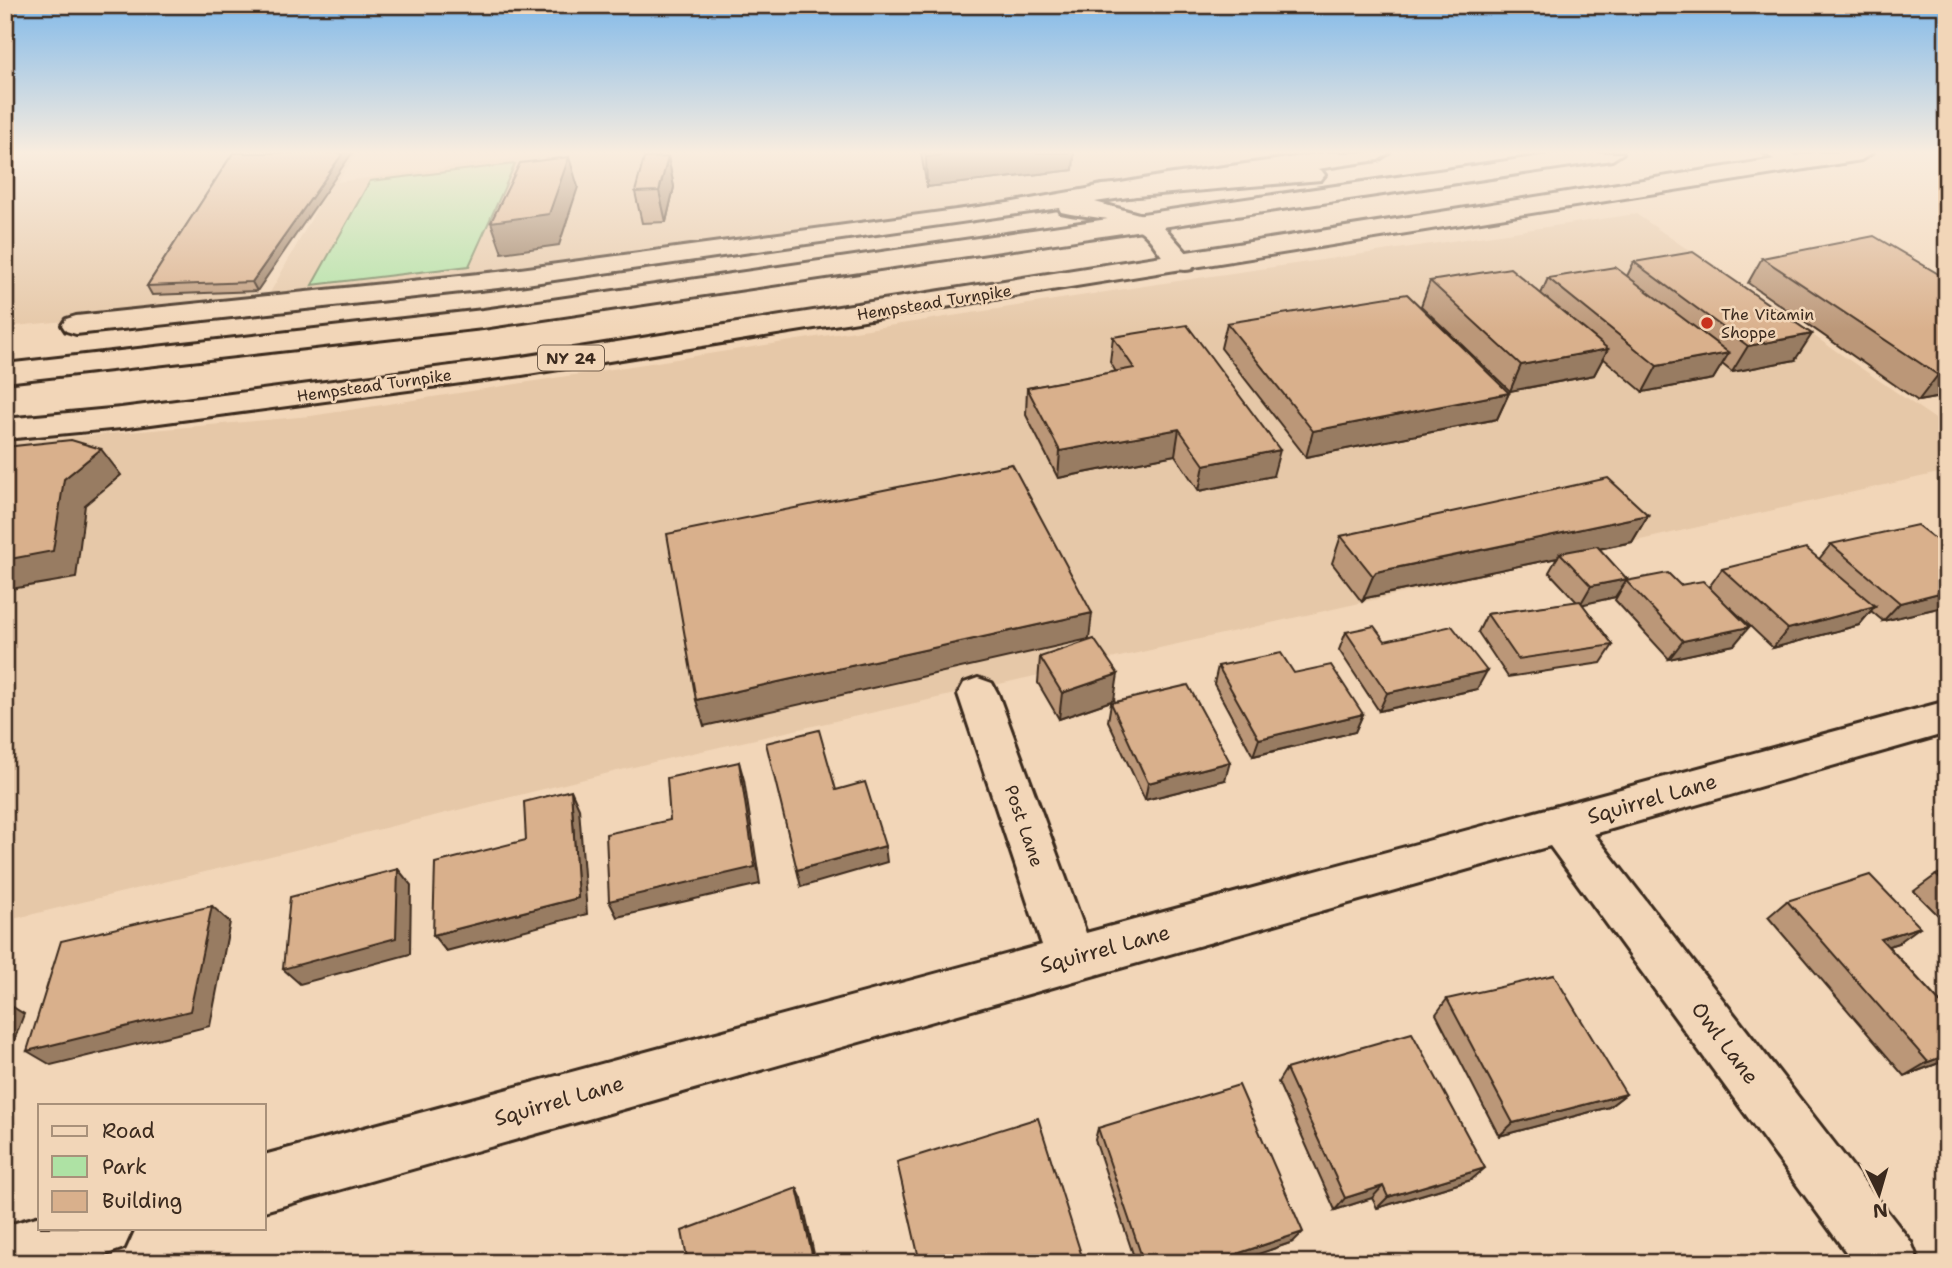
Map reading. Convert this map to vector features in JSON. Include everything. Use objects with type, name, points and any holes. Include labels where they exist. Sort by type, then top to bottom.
[{"type":"main road","points":[[76,326],[498,281],[986,212]]},
{"type":"main road","points":[[1101,212],[1148,224],[1183,263]]},
{"type":"main road","points":[[5,373],[378,333],[1225,212]]},
{"type":"main road","name":"Hempstead Turnpike","points":[[5,429],[121,418],[522,366],[1183,263],[1473,212]]},
{"type":"main road","name":"Post Lane","points":[[978,694],[1071,958]]},
{"type":"main road","name":"Squirrel Lane","points":[[266,1182],[1947,717]]},
{"type":"main road","name":"Owl Lane","points":[[1560,824],[1890,1263]]},
{"type":"main road","points":[[5,1255],[97,1230]]},
{"type":"shaded area","points":[[5,212],[314,212],[246,303],[5,327]]},
{"type":"shaded area","points":[[315,212],[929,212],[266,300]]},
{"type":"shaded area","points":[[1636,214],[1947,427],[1947,471],[666,759],[5,921],[5,443],[311,416],[1144,286]]},
{"type":"green space","points":[[353,212],[493,212],[469,266],[312,285]]},
{"type":"building","points":[[195,212],[301,212],[252,282],[147,286]]},
{"type":"building","points":[[496,212],[550,212],[549,214],[491,222]]},
{"type":"building","points":[[1874,236],[1947,279],[1947,374],[1938,375],[1762,258]]},
{"type":"building","points":[[1693,252],[1812,334],[1748,346],[1634,262]]},
{"type":"building","points":[[1615,267],[1729,353],[1657,366],[1548,278]]},
{"type":"building","points":[[1510,268],[1608,349],[1521,365],[1430,281]]},
{"type":"building","points":[[1407,294],[1509,393],[1313,431],[1227,323]]},
{"type":"building","points":[[1187,325],[1280,450],[1204,465],[1179,429],[1060,451],[1027,388],[1134,368],[1113,337]]},
{"type":"building","points":[[71,440],[101,449],[64,479],[53,551],[5,560],[5,447]]},
{"type":"building","points":[[1012,464],[1092,613],[696,700],[667,534]]},
{"type":"building","points":[[1608,478],[1648,515],[1376,572],[1373,576],[1341,536]]},
{"type":"building","points":[[1917,525],[1947,548],[1947,591],[1900,603],[1831,544]]},
{"type":"building","points":[[1597,546],[1627,579],[1591,586],[1560,553]]},
{"type":"building","points":[[1806,548],[1875,606],[1788,629],[1722,569]]},
{"type":"building","points":[[1668,573],[1680,585],[1703,581],[1749,627],[1683,641],[1626,581]]},
{"type":"building","points":[[1580,601],[1613,645],[1518,659],[1487,614]]},
{"type":"building","points":[[1374,626],[1385,641],[1452,626],[1487,671],[1387,693],[1346,632]]},
{"type":"building","points":[[1094,639],[1118,674],[1062,693],[1040,657]]},
{"type":"building","points":[[1281,653],[1294,673],[1331,665],[1363,714],[1259,739],[1218,666]]},
{"type":"building","points":[[1188,685],[1230,762],[1148,783],[1111,703]]},
{"type":"building","points":[[819,730],[836,790],[865,782],[885,846],[797,870],[766,743]]},
{"type":"building","points":[[739,762],[755,867],[609,901],[606,834],[670,820],[667,778]]},
{"type":"building","points":[[571,790],[578,898],[433,935],[435,863],[526,840],[524,802]]},
{"type":"building","points":[[398,869],[396,938],[283,969],[290,897]]},
{"type":"building","points":[[1947,871],[1947,885],[1936,875]]},
{"type":"building","points":[[1870,875],[1920,927],[1881,939],[1947,1010],[1947,1055],[1928,1062],[1787,901]]},
{"type":"building","points":[[212,906],[190,1011],[27,1051],[61,941]]},
{"type":"building","points":[[1554,975],[1626,1094],[1513,1123],[1447,999]]},
{"type":"building","points":[[1412,1033],[1485,1168],[1388,1197],[1383,1186],[1345,1198],[1286,1069]]},
{"type":"building","points":[[1239,1085],[1303,1232],[1209,1263],[1144,1263],[1098,1128]]},
{"type":"building","points":[[1038,1118],[1084,1263],[920,1263],[897,1162]]},
{"type":"building","points":[[797,1188],[814,1263],[688,1263],[682,1231]]},
{"type":"place","name":"The Vitamin Shoppe","points":[[1707,323]]}]
